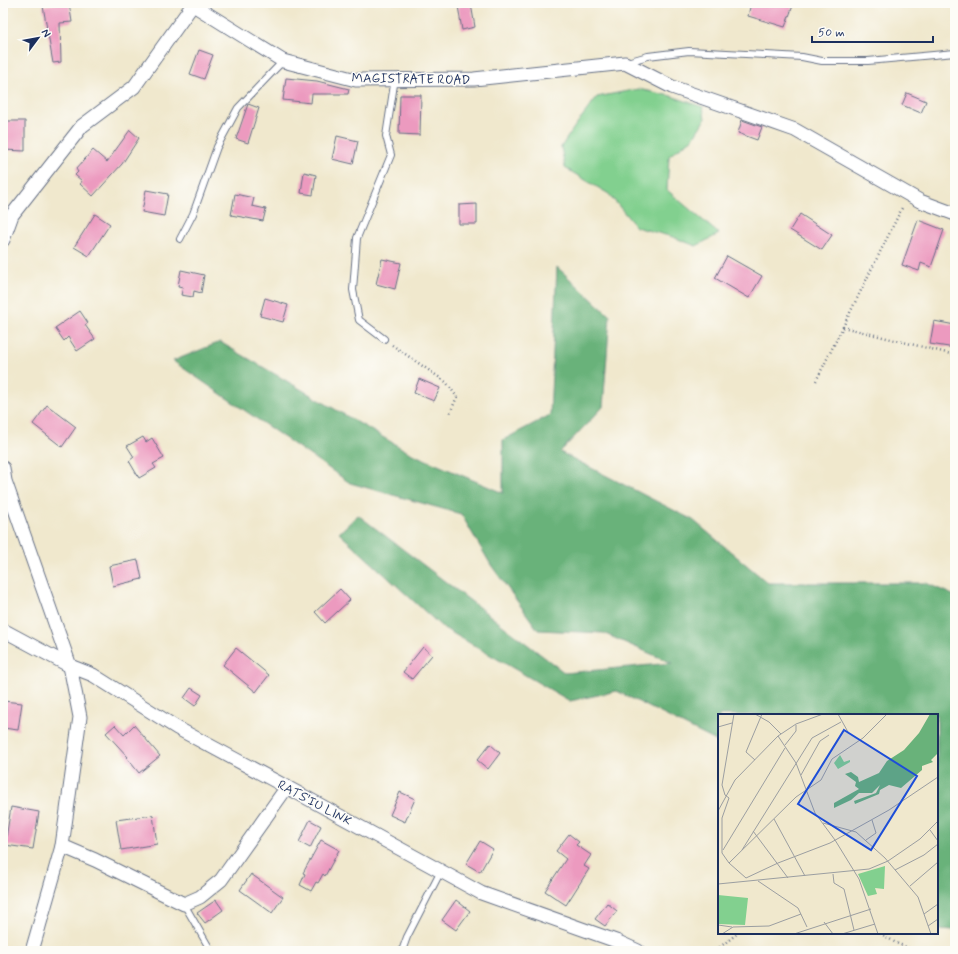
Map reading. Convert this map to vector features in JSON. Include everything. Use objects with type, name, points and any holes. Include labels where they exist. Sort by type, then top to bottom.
[{"type":"street","name":"MAGISTRATE ROAD","points":[[192,4],[283,61],[356,80],[394,78],[474,79],[625,63]]},
{"type":"street","points":[[3,240],[12,215],[73,137],[82,126],[134,87],[192,4]]},
{"type":"street","points":[[625,63],[672,87],[795,130],[920,201],[955,214]]},
{"type":"street","points":[[3,468],[5,481],[70,666],[80,717],[62,846],[32,951]]},
{"type":"street","name":"RATS'IU LINK","points":[[3,630],[70,666],[93,675],[177,728],[481,893],[616,941],[638,951]]},
{"type":"street","points":[[62,846],[95,860],[184,904],[200,897],[221,880],[287,787]]},
{"type":"lane","points":[[625,63],[648,56],[689,51],[802,57],[822,61],[868,61],[955,53]]},
{"type":"lane","points":[[180,239],[193,214],[218,147],[238,108],[283,61]]},
{"type":"lane","points":[[384,339],[359,320],[353,290],[357,238],[391,155],[386,136],[394,78]]},
{"type":"lane","points":[[402,951],[407,937],[442,871]]},
{"type":"lane","points":[[184,904],[211,951]]},
{"type":"path","points":[[816,381],[909,195]]},
{"type":"path","points":[[843,327],[955,355]]},
{"type":"path","points":[[384,339],[446,382],[456,396],[450,413]]},
{"type":"path","points":[[718,951],[720,947],[737,934]]},
{"type":"path","points":[[882,934],[896,943],[916,951]]},
{"type":"green space","points":[[638,89],[671,96],[703,107],[705,119],[693,138],[669,156],[667,190],[719,234],[696,246],[673,237],[636,227],[609,194],[565,168],[561,147],[597,97]]},
{"type":"green space","points":[[557,267],[610,316],[603,407],[560,452],[693,520],[768,583],[926,583],[955,596],[955,930],[938,929],[938,714],[718,714],[718,746],[716,741],[617,691],[570,701],[442,627],[339,533],[358,515],[565,673],[672,663],[603,633],[538,630],[491,565],[461,514],[350,483],[173,361],[220,342],[410,453],[503,493],[503,440],[550,415]]},
{"type":"building","points":[[69,3],[72,22],[60,23],[61,62],[53,63],[43,6]]},
{"type":"building","points":[[751,3],[794,3],[785,27],[748,16]]},
{"type":"building","points":[[471,4],[475,27],[462,30],[458,6]]},
{"type":"building","points":[[199,50],[213,55],[204,79],[190,74]]},
{"type":"building","points":[[286,78],[317,81],[349,89],[348,94],[312,94],[311,103],[283,100]]},
{"type":"building","points":[[907,93],[926,101],[921,113],[902,105]]},
{"type":"building","points":[[400,95],[421,95],[420,135],[399,134]]},
{"type":"building","points":[[248,104],[259,108],[248,143],[236,139]]},
{"type":"building","points":[[742,120],[762,127],[757,140],[738,133]]},
{"type":"building","points":[[3,121],[25,121],[25,151],[3,150]]},
{"type":"building","points":[[130,130],[139,138],[122,164],[93,196],[80,184],[82,181],[75,175],[78,172],[76,169],[93,150],[107,162]]},
{"type":"building","points":[[337,136],[358,141],[353,164],[332,159]]},
{"type":"building","points":[[304,172],[316,175],[313,195],[301,193]]},
{"type":"building","points":[[146,190],[168,194],[164,216],[142,212]]},
{"type":"building","points":[[235,194],[254,198],[252,206],[266,209],[263,221],[231,215]]},
{"type":"building","points":[[477,204],[477,224],[459,224],[459,205]]},
{"type":"building","points":[[95,214],[110,224],[89,256],[74,247]]},
{"type":"building","points":[[800,214],[832,235],[822,250],[790,230]]},
{"type":"building","points":[[918,220],[944,230],[931,267],[921,263],[919,271],[902,265]]},
{"type":"building","points":[[727,256],[762,276],[749,298],[715,278]]},
{"type":"building","points":[[382,259],[401,263],[395,289],[376,284]]},
{"type":"building","points":[[181,270],[204,275],[201,293],[194,291],[193,297],[181,295],[183,287],[178,286]]},
{"type":"building","points":[[265,298],[288,305],[283,322],[260,316]]},
{"type":"building","points":[[80,311],[88,323],[85,325],[95,339],[77,351],[68,337],[64,341],[55,328]]},
{"type":"building","points":[[934,321],[955,325],[955,348],[930,344]]},
{"type":"building","points":[[419,379],[440,388],[434,401],[414,393]]},
{"type":"building","points":[[47,405],[76,427],[62,447],[33,424]]},
{"type":"building","points":[[143,437],[146,442],[152,438],[164,458],[153,464],[156,468],[139,478],[129,461],[134,457],[127,446]]},
{"type":"building","points":[[138,560],[142,579],[113,586],[109,566]]},
{"type":"building","points":[[340,589],[350,600],[325,623],[315,612]]},
{"type":"building","points":[[423,647],[432,655],[412,679],[403,672]]},
{"type":"building","points":[[236,648],[269,675],[256,692],[223,665]]},
{"type":"building","points":[[191,688],[202,695],[195,706],[184,698]]},
{"type":"building","points":[[3,701],[22,703],[18,730],[3,728]]},
{"type":"building","points":[[115,725],[124,735],[134,725],[160,756],[139,773],[127,758],[128,757],[106,733]]},
{"type":"building","points":[[490,744],[500,753],[488,769],[477,760]]},
{"type":"building","points":[[400,792],[415,799],[405,822],[390,815]]},
{"type":"building","points":[[11,807],[39,812],[33,849],[5,845]]},
{"type":"building","points":[[153,815],[157,844],[121,850],[116,820]]},
{"type":"building","points":[[310,820],[321,826],[310,848],[299,842]]},
{"type":"building","points":[[569,834],[579,842],[576,845],[591,855],[584,866],[589,869],[566,905],[545,891],[566,859],[556,851]]},
{"type":"building","points":[[321,840],[339,850],[325,876],[323,874],[311,891],[300,885],[305,874],[303,873]]},
{"type":"building","points":[[480,841],[493,849],[480,872],[466,864]]},
{"type":"building","points":[[251,874],[283,897],[272,913],[240,890]]},
{"type":"building","points":[[216,900],[223,910],[205,923],[197,913]]},
{"type":"building","points":[[456,900],[470,911],[456,930],[442,920]]},
{"type":"building","points":[[607,903],[617,911],[605,926],[595,919]]}]
